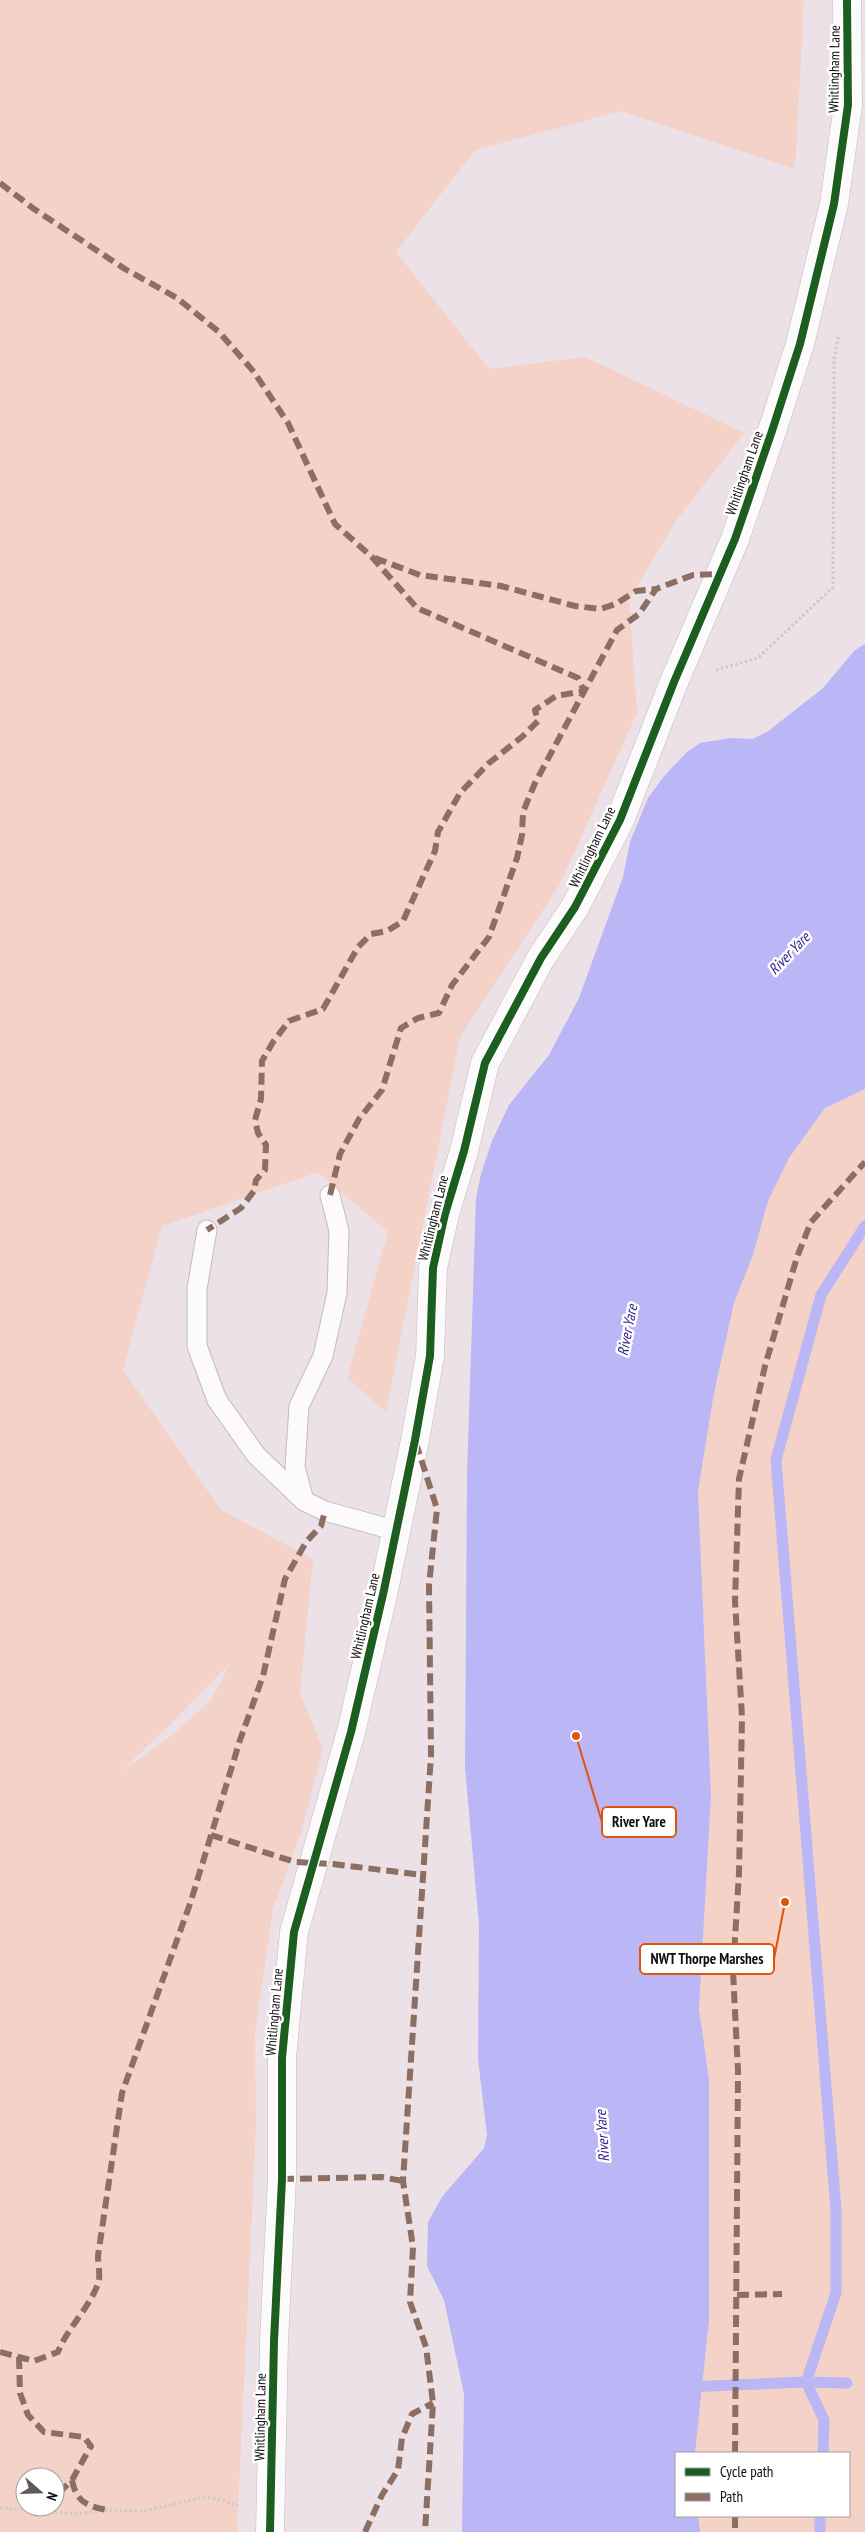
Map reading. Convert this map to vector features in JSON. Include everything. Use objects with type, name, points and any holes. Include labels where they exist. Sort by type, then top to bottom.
[{"type":"street","name":"Whitlingham Lane","points":[[270,2521],[278,2216],[282,2179],[282,2058],[294,1932],[351,1732],[397,1531],[430,1356],[433,1268],[445,1214],[464,1151],[485,1063],[541,958],[575,907],[620,820],[674,682],[735,539],[800,344],[834,204],[848,105],[847,0]]},
{"type":"lane","points":[[304,1501],[295,1467],[299,1406],[323,1356],[337,1293],[339,1231],[330,1195]]},
{"type":"lane","points":[[207,1230],[197,1289],[197,1346],[217,1400],[256,1455],[304,1501],[325,1511],[397,1531]]},
{"type":"path","points":[[674,682],[758,658],[833,587],[834,359],[840,330]]},
{"type":"path","points":[[0,2508],[74,2514],[107,2510],[145,2511],[204,2497],[220,2499],[251,2509],[270,2521]]},
{"type":"shaded area","points":[[0,0],[801,0],[804,2],[795,169],[621,111],[475,150],[396,252],[489,369],[585,357],[744,433],[675,522],[629,600],[637,713],[560,884],[460,1037],[386,1412],[347,1378],[388,1232],[318,1172],[162,1226],[123,1370],[221,1510],[313,1559],[300,1693],[323,1749],[302,1829],[273,1909],[255,2034],[256,2127],[237,2532],[0,2532]],"holes":[[[231,1662],[211,1700],[174,1734],[119,1773],[173,1722]]]},
{"type":"shaded area","points":[[865,1089],[865,2532],[700,2532],[698,2517],[850,2517],[850,2452],[695,2452],[709,2320],[709,2079],[699,2009],[711,1795],[698,1491],[714,1393],[734,1303],[753,1255],[768,1201],[789,1158],[825,1108]]},
{"type":"water","points":[[865,644],[865,1089],[825,1108],[789,1158],[768,1201],[753,1255],[734,1303],[714,1393],[698,1491],[711,1795],[699,2009],[709,2079],[709,2320],[695,2452],[675,2452],[675,2517],[698,2517],[700,2532],[462,2532],[464,2394],[444,2300],[427,2266],[428,2222],[442,2197],[484,2148],[487,2135],[478,2059],[479,1925],[465,1767],[467,1476],[476,1198],[481,1174],[492,1141],[509,1105],[549,1055],[579,998],[623,877],[630,842],[648,798],[665,775],[686,753],[700,743],[731,738],[752,739],[767,732],[822,689],[855,650]]},
{"type":"waterway","points":[[823,2452],[824,2420],[806,2382],[836,2293],[836,2210],[776,1460],[821,1295],[865,1226]]},
{"type":"waterway","points":[[687,2387],[806,2382],[847,2383]]},
{"type":"waterway","points":[[820,2517],[820,2532]]},
{"type":"marked path","points":[[0,183],[34,209],[125,269],[177,298],[219,332],[254,372],[288,423],[335,524],[372,557],[417,608],[578,678],[584,691],[556,696],[535,710],[538,721],[523,736],[489,763],[460,793],[438,832],[435,851],[403,921],[387,931],[371,934],[358,947],[323,1009],[289,1021],[273,1042],[262,1061],[261,1099],[255,1120],[258,1133],[266,1145],[265,1170],[256,1180],[254,1191],[241,1208],[207,1230]]},
{"type":"marked path","points":[[375,558],[420,575],[501,586],[575,606],[600,609],[616,604],[636,591],[656,589]]},
{"type":"marked path","points":[[330,1195],[340,1154],[359,1119],[382,1090],[401,1028],[418,1018],[439,1013],[452,985],[489,937],[517,858],[522,835],[523,812],[535,783],[617,630],[639,614],[656,589],[693,575],[719,574]]},
{"type":"marked path","points":[[735,2452],[738,2071],[733,1971],[739,1873],[742,1717],[735,1601],[739,1479],[765,1366],[797,1257],[811,1222],[865,1162]]},
{"type":"marked path","points":[[416,1443],[437,1509],[429,1585],[431,1755],[403,2181],[413,2247],[410,2302],[426,2347],[433,2403],[425,2532]]},
{"type":"marked path","points":[[0,2352],[34,2361],[58,2352],[67,2334],[96,2289],[99,2280],[98,2256],[122,2093],[191,1901],[240,1740],[263,1676],[285,1579],[306,1542],[321,1526],[325,1511]]},
{"type":"marked path","points":[[211,1835],[295,1862],[333,1864],[422,1875]]},
{"type":"marked path","points":[[282,2179],[381,2177],[403,2181]]},
{"type":"marked path","points":[[737,2295],[782,2294]]},
{"type":"marked path","points":[[19,2357],[20,2393],[28,2415],[44,2432],[84,2437],[91,2446],[72,2480],[65,2487]]},
{"type":"marked path","points":[[365,2532],[382,2495],[398,2470],[402,2438],[412,2414],[433,2403]]},
{"type":"marked path","points":[[72,2480],[76,2493],[84,2502],[88,2505],[107,2510]]},
{"type":"marked path","points":[[735,2517],[735,2532]]},
{"type":"cycle path","points":[[270,2532],[274,2341],[282,2179],[282,2058],[294,1932],[351,1732],[384,1590],[430,1356],[433,1268],[445,1214],[464,1151],[485,1063],[541,958],[575,907],[620,820],[674,682],[735,539],[772,431],[800,344],[834,204],[848,105],[847,0]]},
{"type":"place","name":"River Yare","points":[[576,1736]]},
{"type":"place","name":"NWT Thorpe Marshes","points":[[785,1902]]}]
